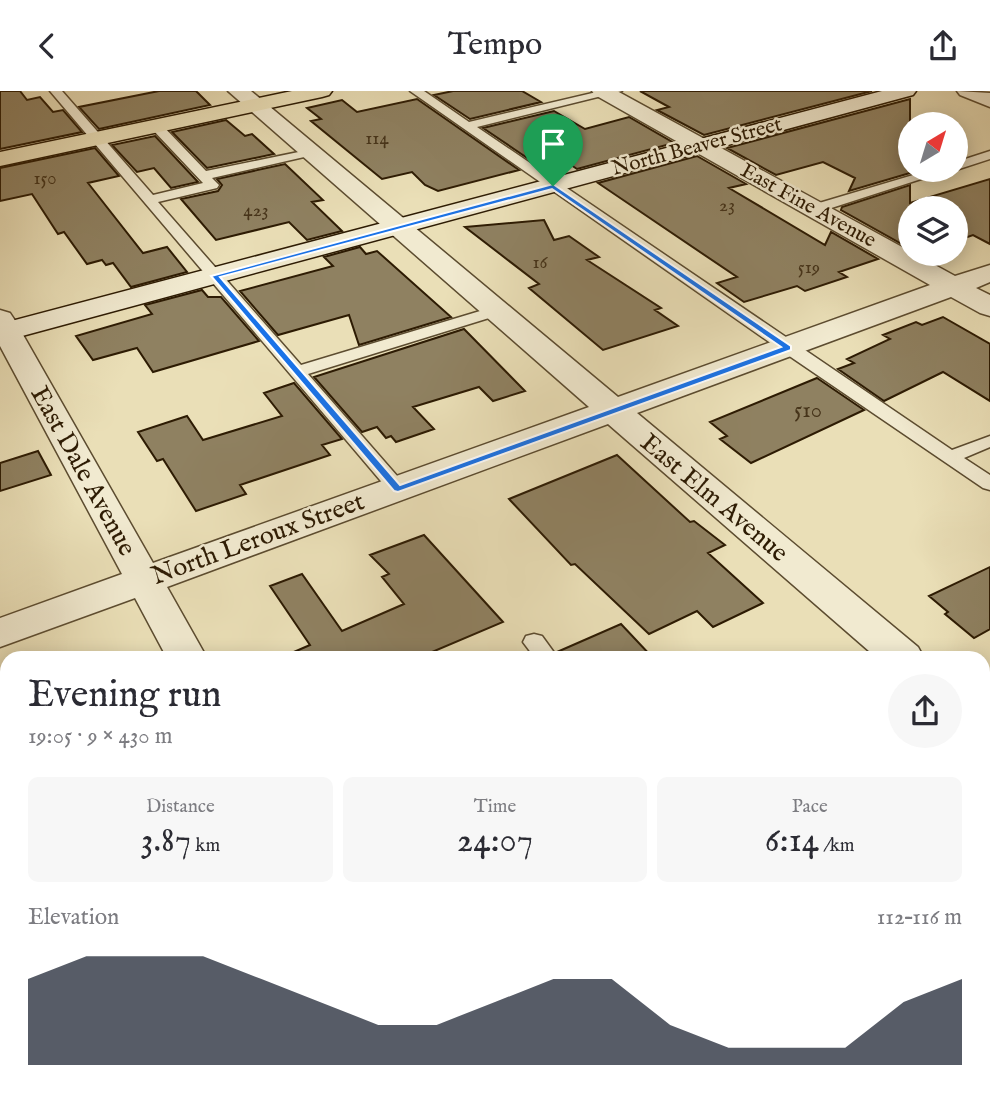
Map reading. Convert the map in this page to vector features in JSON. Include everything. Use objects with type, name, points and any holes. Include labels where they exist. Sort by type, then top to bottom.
[{"type":"main road","points":[[0,159],[156,126],[246,98],[322,91]]},
{"type":"street","name":"North Beaver Street","points":[[2,328],[215,276],[906,91]]},
{"type":"street","points":[[967,91],[990,101]]},
{"type":"street","name":"East Fine Avenue","points":[[608,92],[700,147],[990,307]]},
{"type":"street","name":"East Elm Avenue","points":[[246,98],[896,651]]},
{"type":"street","name":"North Leroux Street","points":[[0,633],[990,273]]},
{"type":"street","name":"East Dale Avenue","points":[[2,328],[183,651]]},
{"type":"lane","points":[[56,91],[398,489]]},
{"type":"lane","points":[[416,91],[990,484]]},
{"type":"lane","points":[[467,126],[608,92]]},
{"type":"lane","points":[[149,200],[212,185],[156,126]]},
{"type":"lane","points":[[203,176],[309,152]]},
{"type":"lane","points":[[968,162],[990,155]]},
{"type":"lane","points":[[814,209],[903,182]]},
{"type":"lane","points":[[297,372],[496,311]]},
{"type":"lane","points":[[951,457],[990,441]]},
{"type":"building","points":[[0,91],[20,91],[27,100],[40,97],[53,112],[63,110],[82,132],[0,149]]},
{"type":"building","points":[[159,91],[196,91],[210,105],[99,129],[79,107]]},
{"type":"building","points":[[453,91],[522,91],[541,102],[470,119],[434,95]]},
{"type":"building","points":[[640,91],[872,91],[704,135],[657,110],[669,107]]},
{"type":"building","points":[[417,99],[519,170],[438,191],[425,185],[412,172],[382,179],[311,121],[321,119],[307,108],[342,100],[357,112]]},
{"type":"building","points":[[910,99],[910,112],[898,112],[898,177],[849,191],[855,178],[823,162],[776,175],[727,148]]},
{"type":"building","points":[[554,111],[585,129],[629,117],[674,143],[577,169],[565,161],[542,168],[483,128]]},
{"type":"building","points":[[226,120],[245,136],[252,134],[274,154],[207,168],[172,132]]},
{"type":"building","points":[[155,136],[198,182],[171,188],[154,168],[137,172],[112,145]]},
{"type":"building","points":[[95,148],[119,176],[88,183],[143,253],[167,247],[187,272],[131,287],[113,263],[106,265],[102,260],[87,264],[64,232],[58,234],[32,194],[0,201],[0,168]]},
{"type":"building","points":[[697,156],[746,184],[729,188],[825,245],[831,232],[878,259],[839,272],[847,277],[805,291],[797,286],[744,302],[717,283],[737,277],[598,183]]},
{"type":"building","points":[[285,164],[323,200],[312,202],[342,231],[307,240],[289,222],[216,240],[181,199],[218,191],[222,185],[217,179]]},
{"type":"building","points":[[990,179],[990,244],[973,235],[968,237],[968,196],[933,196]]},
{"type":"building","points":[[910,185],[910,196],[898,196],[898,242],[841,210],[842,207]]},
{"type":"building","points":[[544,220],[554,240],[569,236],[599,257],[587,260],[661,308],[655,310],[678,326],[603,350],[529,288],[539,284],[465,227]]},
{"type":"building","points":[[360,247],[366,254],[377,251],[451,317],[359,345],[349,315],[278,335],[240,291],[333,266],[324,257]]},
{"type":"building","points":[[202,290],[208,297],[221,297],[259,341],[153,372],[137,348],[93,360],[76,336],[152,314],[145,305]]},
{"type":"building","points":[[943,317],[990,344],[990,401],[943,372],[884,401],[838,369],[854,363],[847,359],[890,339],[883,335],[916,322],[922,325]]},
{"type":"building","points":[[464,329],[525,391],[493,401],[479,387],[413,407],[434,429],[396,442],[391,436],[386,438],[377,427],[362,432],[314,377]]},
{"type":"building","points":[[817,378],[864,410],[751,463],[720,439],[727,436],[710,422]]},
{"type":"building","points":[[294,383],[342,439],[322,445],[330,455],[240,485],[246,494],[196,511],[163,459],[157,461],[138,432],[187,416],[203,440],[282,416],[264,393]]},
{"type":"building","points":[[38,451],[51,475],[0,491],[0,463]]},
{"type":"building","points":[[617,455],[690,522],[694,521],[725,545],[708,553],[763,603],[713,627],[697,611],[649,634],[575,564],[571,565],[509,499]]},
{"type":"building","points":[[424,535],[503,622],[435,651],[296,651],[310,645],[270,586],[302,574],[342,631],[404,604],[382,577],[389,574],[370,555]]},
{"type":"building","points":[[990,567],[990,629],[974,638],[945,614],[948,612],[929,596]]},
{"type":"building","points":[[621,624],[646,651],[559,651]]},
{"type":"route","points":[[553,186],[788,348],[398,489],[215,276],[475,207],[553,186]]}]
